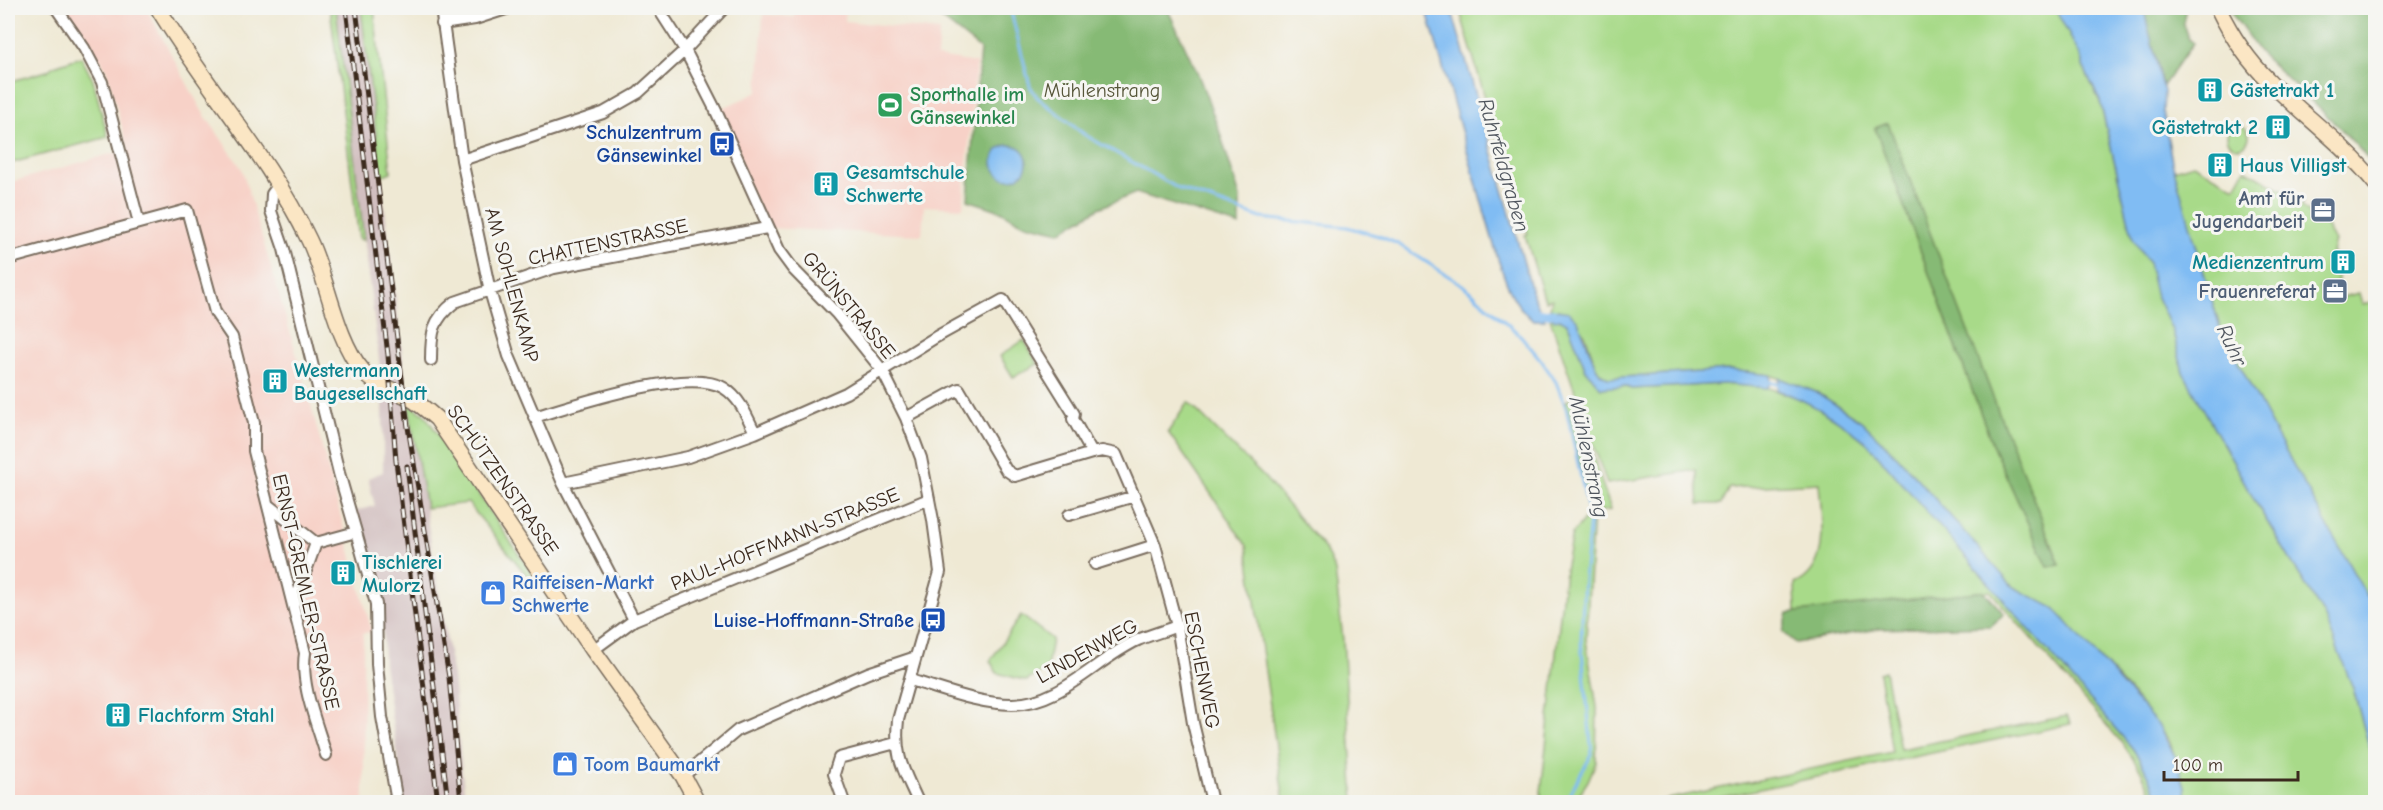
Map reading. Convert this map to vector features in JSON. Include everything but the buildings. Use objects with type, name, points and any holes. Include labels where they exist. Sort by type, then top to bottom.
[{"type":"main road","points":[[158,8],[278,186]]},
{"type":"main road","points":[[2218,8],[2235,40],[2268,81],[2332,137],[2376,184]]},
{"type":"main road","name":"SCHÜTZENSTRASSE","points":[[278,186],[309,240],[352,354],[362,371],[379,384],[423,406],[437,419],[593,650],[683,777],[697,802]]},
{"type":"street","points":[[8,259],[139,223],[102,82],[84,48],[56,8]]},
{"type":"street","name":"AM SOHLENKAMP","points":[[441,8],[462,159],[490,291],[508,356],[563,483],[634,620]]},
{"type":"street","points":[[442,24],[475,19],[509,8]]},
{"type":"street","name":"GRÜNSTRASSE","points":[[658,8],[685,50],[716,111],[767,228],[779,250],[793,269],[837,314],[882,370],[906,418],[921,458],[940,572],[898,720],[896,743],[898,755],[918,802]]},
{"type":"street","points":[[462,159],[603,113],[638,93],[685,50],[724,8]]},
{"type":"street","points":[[278,186],[272,194],[271,211],[284,249],[339,473],[376,604],[376,664],[382,717],[397,802]]},
{"type":"street","name":"ERNST-GREMLER-STRASSE","points":[[139,223],[187,210],[215,312],[232,337],[254,423],[254,451],[294,605],[305,652],[303,666],[326,755]]},
{"type":"street","name":"CHATTENSTRASSE","points":[[431,360],[431,332],[444,310],[455,302],[554,268],[767,228]]},
{"type":"street","points":[[563,483],[688,457],[755,433],[846,393],[936,337],[1003,300],[1074,414],[1073,419],[1092,453]]},
{"type":"street","points":[[534,417],[611,394],[690,380],[710,382],[724,388],[740,403],[755,433]]},
{"type":"street","name":"ESCHENWEG","points":[[906,418],[959,389],[995,447],[1006,470],[1015,476],[1092,453],[1102,451],[1116,454],[1155,545],[1177,626],[1193,723],[1212,802]]},
{"type":"street","points":[[1069,515],[1135,496]]},
{"type":"street","name":"PAUL-HOFFMANN-STRASSE","points":[[593,650],[634,620],[929,499]]},
{"type":"street","points":[[268,505],[316,543]]},
{"type":"street","points":[[316,543],[356,532]]},
{"type":"street","points":[[294,605],[316,543]]},
{"type":"street","points":[[1095,564],[1155,545]]},
{"type":"street","name":"LINDENWEG","points":[[910,680],[990,702],[1012,704],[1030,702],[1053,694],[1137,641],[1177,626]]},
{"type":"street","points":[[683,777],[738,730],[868,673],[916,657]]},
{"type":"street","points":[[844,802],[834,774],[839,758],[896,743]]},
{"type":"shaded area","points":[[62,8],[146,8],[202,111],[242,169],[304,380],[372,632],[363,633],[364,802],[8,802],[8,183],[128,149],[106,69],[88,39]]},
{"type":"shaded area","points":[[336,8],[361,8],[408,403],[453,677],[465,802],[404,802],[384,664],[382,599],[355,511],[375,506],[368,478],[383,472],[383,392]]},
{"type":"shaded area","points":[[795,9],[845,13],[845,21],[939,31],[937,57],[976,63],[963,208],[924,206],[922,235],[767,228],[716,111],[758,92],[763,14],[794,17]]},
{"type":"green space","points":[[330,8],[336,8],[364,240],[359,239]]},
{"type":"green space","points":[[361,8],[374,8],[391,172],[381,176]]},
{"type":"green space","name":"Mühlenstrang","points":[[928,8],[1167,8],[1198,74],[1219,130],[1240,197],[1240,226],[1136,193],[1099,208],[1060,232],[1022,223],[1001,211],[968,200],[980,49]]},
{"type":"green space","points":[[1459,8],[2055,8],[2083,61],[2083,66],[2100,102],[2133,239],[2148,262],[2155,293],[2173,332],[2183,372],[2259,508],[2324,615],[2353,688],[2375,768],[2375,802],[2186,802],[2185,787],[2169,740],[2133,695],[2052,607],[2013,587],[1898,457],[1861,421],[1818,393],[1770,375],[1730,370],[1608,378],[1596,367],[1585,334],[1559,310],[1550,309],[1552,299],[1545,301],[1525,235],[1528,234],[1526,228],[1523,229]],"holes":[[[1888,124],[2060,565],[2048,567],[1994,449],[1875,128]]]},
{"type":"green space","points":[[2146,8],[2186,8],[2184,27],[2193,43],[2163,86],[2145,15]]},
{"type":"green space","points":[[2228,8],[2375,8],[2375,166],[2339,127],[2260,53]]},
{"type":"green space","points":[[81,57],[93,80],[108,137],[8,164],[8,82],[47,71],[54,66]]},
{"type":"green space","points":[[1888,123],[2060,565],[2048,567],[1994,449],[1875,128]]},
{"type":"green space","points":[[2234,125],[2242,125],[2249,132],[2249,140],[2242,147],[2234,147],[2227,140],[2227,132]]},
{"type":"green space","points":[[2193,164],[2235,187],[2245,169],[2303,201],[2300,206],[2325,224],[2335,241],[2332,252],[2336,256],[2338,282],[2319,288],[2323,302],[2359,293],[2362,305],[2375,301],[2375,611],[2276,434],[2220,328],[2174,170]]},
{"type":"green space","points":[[1550,319],[1568,324],[1586,370],[1601,388],[1625,386],[1631,389],[1723,384],[1768,388],[1802,399],[1849,427],[1868,444],[2133,749],[2147,772],[2160,802],[2156,802],[2140,769],[2123,744],[1990,591],[1796,613],[1795,584],[1807,576],[1815,566],[1822,540],[1819,483],[1729,488],[1721,504],[1699,504],[1696,470],[1607,484]]},
{"type":"green space","points":[[1024,340],[1038,364],[1013,377],[1000,356]]},
{"type":"green space","points":[[1574,398],[1611,510],[1593,512],[1586,640],[1597,707],[1596,762],[1588,781],[1574,802],[1540,802],[1565,570],[1572,534],[1591,512],[1566,401]]},
{"type":"green space","points":[[1188,402],[1265,478],[1325,549],[1335,571],[1343,640],[1354,802],[1284,802],[1247,546],[1168,432]]},
{"type":"green space","points":[[408,403],[425,415],[533,575],[529,578],[468,503],[426,508]]},
{"type":"green space","points":[[1984,591],[2004,614],[1991,626],[1879,629],[1796,643],[1783,632],[1788,613]]},
{"type":"green space","points":[[1021,615],[1052,639],[1047,668],[1027,681],[997,673],[990,661]]},
{"type":"green space","points":[[1885,671],[1900,749],[2067,716],[2071,724],[1698,802],[1654,802],[1892,752],[1879,673]]},
{"type":"water","points":[[1426,8],[1451,8],[1534,298],[1545,320],[1532,320],[1525,313],[1514,299],[1504,277]]},
{"type":"water","points":[[2055,8],[2146,8],[2145,15],[2164,92],[2163,111],[2172,162],[2220,328],[2276,434],[2375,611],[2375,768],[2353,688],[2324,615],[2259,508],[2183,372],[2173,332],[2155,293],[2148,262],[2133,239],[2100,101],[2083,66],[2083,61]]},
{"type":"water","points":[[1010,145],[1022,150],[1027,162],[1022,174],[1010,179],[998,174],[993,162],[998,150]]},
{"type":"water","points":[[1550,309],[1569,312],[1578,321],[1596,367],[1608,378],[1730,370],[1770,375],[1771,381],[1768,388],[1723,384],[1631,389],[1625,386],[1601,388],[1586,370],[1568,324],[1560,319],[1554,320]]},
{"type":"water","points":[[1780,378],[1818,393],[1861,421],[1898,457],[2013,587],[2052,607],[2065,620],[2159,726],[2177,760],[2185,787],[2186,802],[2160,802],[2147,772],[2133,749],[1868,444],[1825,412],[1777,390]]},
{"type":"waterway","name":"Mühlenstrang","points":[[1010,8],[1030,86],[1037,97],[1085,135],[1179,189],[1261,218],[1347,227],[1398,244],[1464,286],[1521,336],[1541,360],[1556,382],[1566,408],[1590,520],[1581,641],[1592,754],[1565,802]]},
{"type":"waterway","name":"Ruhrfeldgraben","points":[[1533,309],[1539,314],[1553,313]]},
{"type":"waterway","points":[[1766,381],[1780,385]]},
{"type":"railway","points":[[346,8],[388,355],[396,461],[438,802]]},
{"type":"railway","points":[[356,8],[408,427],[449,677],[461,802]]},
{"type":"railway","points":[[407,466],[448,802]]},
{"type":"place","name":"Gästetrakt 1","points":[[2210,90]]},
{"type":"place","name":"Sporthalle im Gänsewinkel","points":[[890,105]]},
{"type":"place","name":"Gästetrakt 2","points":[[2278,127]]},
{"type":"place","name":"Schulzentrum Gänsewinkel","points":[[722,144]]},
{"type":"place","name":"Haus Villigst","points":[[2220,165]]},
{"type":"place","name":"Gesamtschule Schwerte","points":[[826,184]]},
{"type":"place","name":"Amt für Jugendarbeit","points":[[2323,210]]},
{"type":"place","name":"Medienzentrum","points":[[2343,262]]},
{"type":"place","name":"Frauenreferat","points":[[2335,291]]},
{"type":"place","name":"Westermann Baugesellschaft","points":[[275,381]]},
{"type":"place","name":"Tischlerei Mulorz","points":[[343,573]]},
{"type":"place","name":"Raiffeisen-Markt Schwerte","points":[[493,593]]},
{"type":"place","name":"Luise-Hoffmann-Straße","points":[[933,620]]},
{"type":"place","name":"Flachform Stahl","points":[[118,715]]},
{"type":"place","name":"Toom Baumarkt","points":[[565,764]]},
{"type":"water label","name":"Ruhr","points":[[2232,345]]}]
